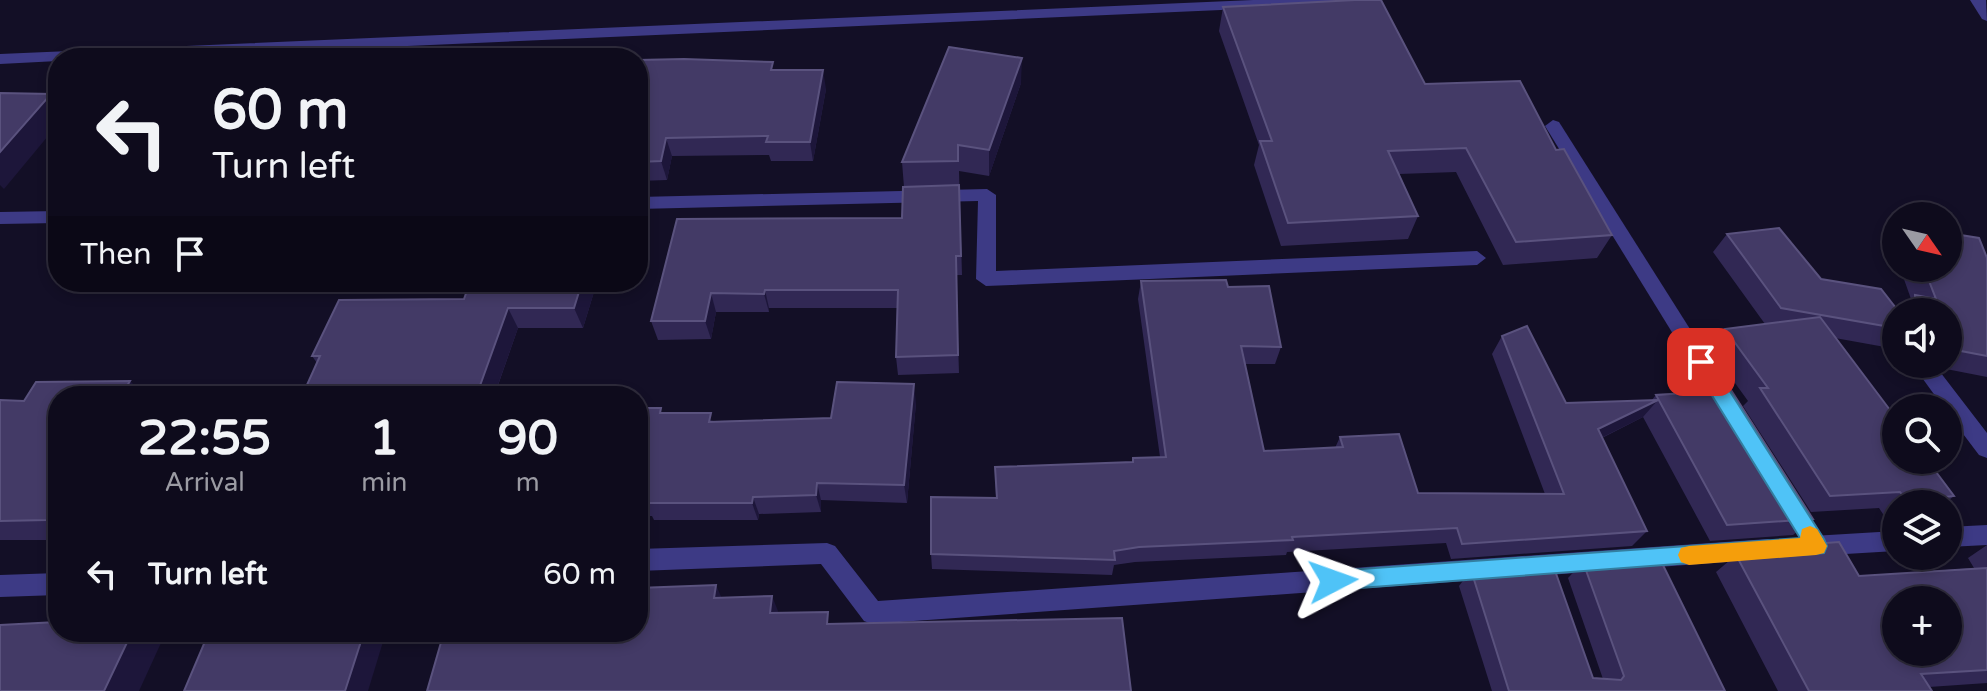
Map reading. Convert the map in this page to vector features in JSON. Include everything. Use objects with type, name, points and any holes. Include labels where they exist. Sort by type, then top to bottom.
[{"type":"street","points":[[253,48],[1357,0]]},
{"type":"street","points":[[1978,0],[1987,16]]},
{"type":"street","points":[[0,59],[48,57]]},
{"type":"street","points":[[1553,126],[1748,438]]},
{"type":"street","points":[[648,203],[987,195],[986,279],[1477,258]]},
{"type":"street","points":[[0,218],[48,217]]},
{"type":"street","points":[[1933,378],[1987,449]]},
{"type":"street","points":[[1962,536],[1987,535]]},
{"type":"street","points":[[648,560],[827,553],[872,613],[1549,565],[1812,539],[1882,541]]},
{"type":"street","points":[[1549,565],[1558,593]]},
{"type":"street","points":[[0,586],[48,584]]},
{"type":"building","points":[[1381,0],[1425,84],[1520,81],[1556,150],[1564,149],[1612,235],[1516,242],[1466,148],[1388,151],[1418,216],[1288,223],[1260,141],[1272,141],[1223,7]]},
{"type":"building","points":[[949,47],[1022,58],[989,150],[958,145],[958,161],[902,162]]},
{"type":"building","points":[[648,60],[773,62],[771,70],[823,70],[810,142],[766,142],[768,136],[666,138],[661,161],[648,162]]},
{"type":"building","points":[[0,93],[48,94],[48,97],[0,152]]},
{"type":"building","points":[[959,185],[961,256],[956,256],[958,355],[896,357],[898,290],[711,293],[705,321],[651,321],[677,219],[902,218],[903,187]]},
{"type":"building","points":[[1779,228],[1821,279],[1881,289],[1888,298],[1882,298],[1882,326],[1781,308],[1727,234]]},
{"type":"building","points":[[1962,235],[1979,238],[1987,258],[1987,356],[1962,351],[1962,298],[1936,298],[1929,282],[1962,282]]},
{"type":"building","points":[[1226,280],[1228,287],[1269,286],[1281,347],[1241,346],[1264,451],[1343,447],[1340,437],[1399,434],[1418,493],[1564,494],[1502,336],[1527,326],[1566,403],[1658,400],[1598,429],[1647,531],[1462,544],[1457,528],[1139,547],[1114,551],[1115,560],[931,554],[931,497],[997,498],[995,467],[1133,462],[1133,458],[1166,457],[1141,281]]},
{"type":"building","points":[[466,292],[579,292],[574,308],[508,308],[480,386],[306,386],[320,356],[312,356],[339,300],[464,299]]},
{"type":"building","points":[[1820,317],[1882,399],[1882,474],[1938,474],[1950,490],[1882,490],[1882,493],[1830,496],[1760,388],[1768,388],[1725,329]]},
{"type":"building","points":[[130,381],[127,386],[48,386],[48,518],[0,521],[0,400],[24,401],[36,382]]},
{"type":"building","points":[[837,382],[914,384],[904,485],[817,483],[816,495],[753,497],[752,503],[648,503],[648,408],[661,408],[660,413],[711,413],[709,422],[831,418]]},
{"type":"building","points":[[1731,390],[1813,519],[1727,525],[1656,395]]},
{"type":"building","points":[[1839,542],[1859,576],[1987,568],[1987,670],[1921,674],[1932,691],[1809,691],[1736,555],[1746,555],[1743,549]]},
{"type":"building","points":[[1659,557],[1725,691],[1509,691],[1471,570],[1553,565],[1593,678],[1621,680],[1624,676],[1583,562]]},
{"type":"building","points":[[716,585],[714,598],[772,596],[770,613],[828,612],[827,624],[1122,618],[1131,691],[427,691],[441,642],[648,642],[648,588]]},
{"type":"building","points":[[48,622],[48,642],[127,642],[104,691],[0,691],[0,625]]},
{"type":"building","points":[[205,642],[361,642],[345,691],[184,691]]},
{"type":"slow traffic","points":[[1689,555],[1816,546],[1810,536]]},
{"type":"route","points":[[1333,581],[1816,546],[1701,362]]}]
